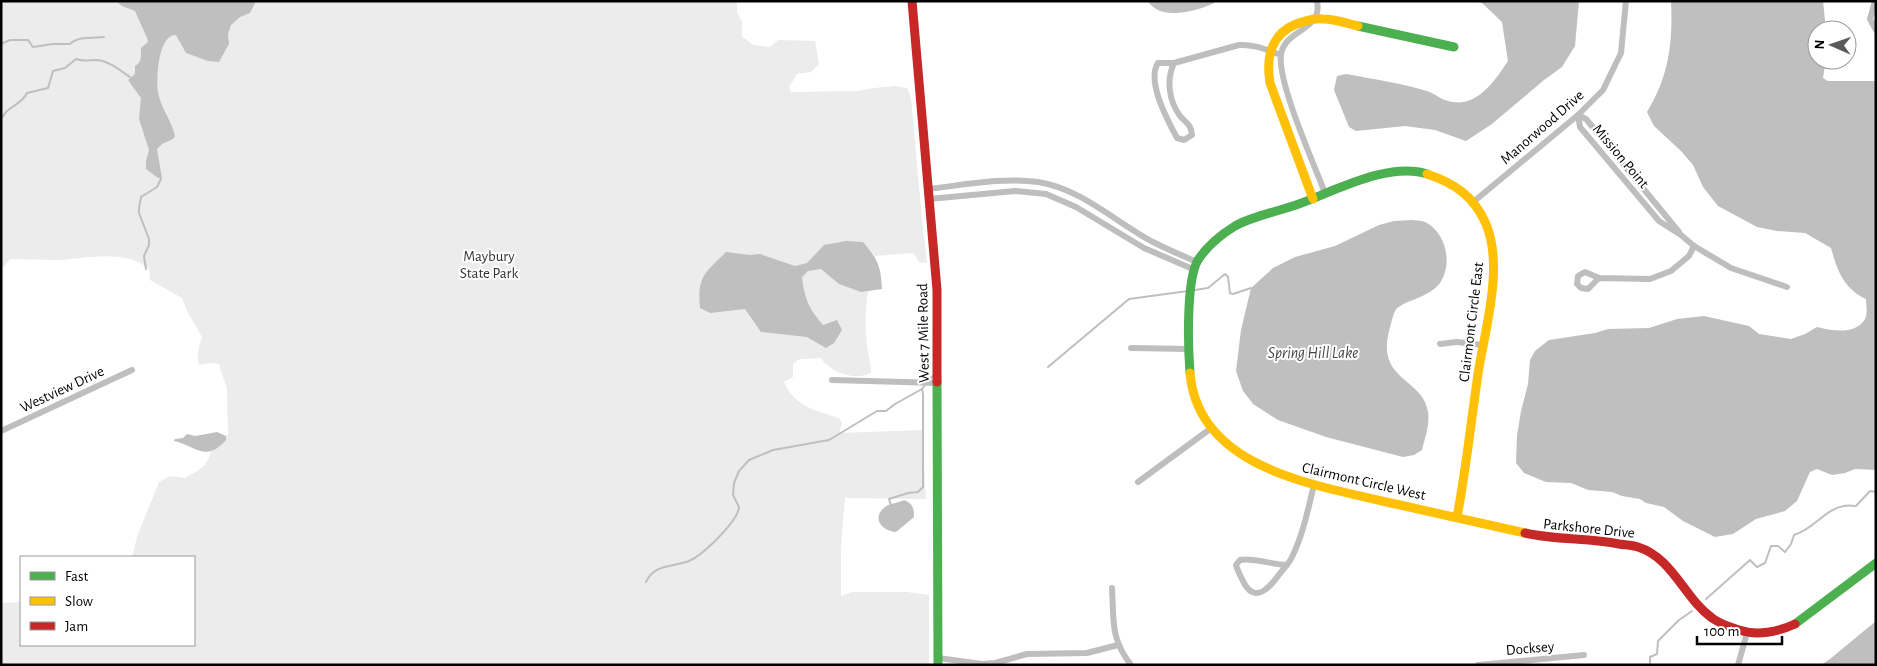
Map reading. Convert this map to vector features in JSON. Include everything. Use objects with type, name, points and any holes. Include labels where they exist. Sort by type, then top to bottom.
[{"type":"street","name":"West 7 Mile Road","points":[[912,1],[937,290],[938,661]]},
{"type":"street","points":[[1317,1],[1319,10],[1316,19],[1290,39],[1284,46],[1281,55],[1282,70],[1291,103],[1325,193]]},
{"type":"street","name":"Manorwood Drive","points":[[1472,203],[1578,115],[1603,90],[1621,53],[1626,1]]},
{"type":"street","points":[[1876,1],[1870,19],[1876,30]]},
{"type":"street","points":[[1313,199],[1267,69],[1266,62],[1269,50],[1277,36],[1288,28],[1316,19],[1454,48]]},
{"type":"street","points":[[1174,63],[1169,74],[1172,98],[1180,116],[1191,128],[1192,135],[1184,140],[1177,138],[1166,118],[1157,95],[1155,81],[1158,63],[1174,63],[1233,46],[1246,45],[1269,50],[1281,55]]},
{"type":"street","points":[[1280,108],[1291,103]]},
{"type":"street","name":"Mission Point","points":[[1578,115],[1580,127],[1659,221],[1682,235],[1694,246],[1731,268],[1787,287]]},
{"type":"street","points":[[1292,141],[1304,137]]},
{"type":"street","name":"Clairmont Circle East","points":[[1196,266],[1225,233],[1237,225],[1313,199],[1325,193],[1394,172],[1418,171],[1458,187],[1472,203],[1486,224],[1492,247],[1493,264],[1489,306],[1457,517]]},
{"type":"street","points":[[999,182],[1000,192]]},
{"type":"street","points":[[928,189],[999,182],[1038,182],[1064,189],[1081,197],[1128,227],[1196,266]]},
{"type":"street","points":[[1060,199],[1064,189]]},
{"type":"street","points":[[929,199],[1000,192],[1033,192],[1060,199],[1144,248],[1196,266]]},
{"type":"street","points":[[1124,235],[1128,227]]},
{"type":"street","points":[[1600,278],[1650,279],[1671,271],[1689,256],[1694,246]]},
{"type":"street","name":"Clairmont Circle West","points":[[1196,266],[1190,305],[1189,349],[1193,392],[1199,409],[1210,429],[1222,441],[1250,459],[1279,473],[1314,485],[1457,517]]},
{"type":"street","points":[[1440,344],[1457,342],[1482,345]]},
{"type":"street","points":[[1131,348],[1189,349]]},
{"type":"street","name":"Westview Drive","points":[[1,431],[132,370]]},
{"type":"street","points":[[832,380],[938,383]]},
{"type":"street","points":[[1138,482],[1210,429]]},
{"type":"street","points":[[1287,565],[1276,565],[1246,559],[1240,560],[1236,565],[1248,590],[1257,594],[1271,585],[1287,565],[1292,558],[1299,540],[1314,485]]},
{"type":"street","name":"Parkshore Drive","points":[[1457,517],[1542,537],[1609,542],[1639,547],[1665,562],[1702,609],[1712,618],[1729,627],[1747,633],[1770,633],[1800,622],[1876,563]]},
{"type":"street","points":[[1112,588],[1115,632],[1118,645],[1131,665]]},
{"type":"street","points":[[1738,665],[1747,633]]},
{"type":"street","points":[[938,661],[974,664],[995,662],[1031,654],[1087,653],[1118,645]]},
{"type":"street","name":"Docksey","points":[[1478,665],[1584,655]]},
{"type":"green space","name":"Maybury State Park","points":[[1,1],[737,1],[737,12],[742,22],[742,36],[753,45],[770,47],[778,40],[815,41],[819,64],[811,72],[797,74],[789,87],[791,92],[858,91],[895,86],[907,88],[911,98],[927,262],[920,263],[913,253],[875,256],[865,244],[861,292],[868,291],[866,332],[871,373],[850,376],[830,368],[821,358],[800,359],[793,364],[793,377],[784,382],[794,397],[800,402],[814,410],[839,418],[842,423],[839,433],[922,430],[926,499],[845,498],[841,546],[841,596],[852,592],[907,592],[929,595],[929,665],[1,665],[1,603],[20,602],[20,646],[195,646],[195,556],[132,556],[137,537],[159,482],[170,476],[185,478],[198,470],[207,462],[211,452],[226,440],[228,434],[227,389],[219,364],[199,365],[198,354],[202,337],[182,298],[150,280],[149,269],[128,259],[104,256],[56,260],[10,259],[1,270]]},
{"type":"water","points":[[116,1],[256,1],[250,13],[240,17],[231,25],[228,34],[229,44],[219,62],[208,61],[186,53],[176,35],[170,37],[165,42],[158,68],[158,92],[175,136],[157,149],[162,178],[158,178],[146,169],[149,150],[139,119],[141,98],[128,80],[135,74],[135,66],[140,61],[141,48],[148,42],[147,38],[135,11],[122,6]]},
{"type":"water","points":[[1147,1],[1217,1],[1196,10],[1170,13],[1156,9]]},
{"type":"water","points":[[1476,1],[1579,1],[1575,46],[1562,67],[1492,124],[1466,141],[1435,130],[1405,126],[1356,131],[1349,127],[1334,90],[1337,76],[1346,74],[1397,83],[1427,91],[1448,101],[1467,101],[1483,92],[1508,61],[1502,22],[1482,3]]},
{"type":"water","points":[[1671,1],[1823,1],[1825,20],[1807,20],[1807,70],[1824,70],[1823,78],[1828,81],[1876,81],[1876,470],[1855,469],[1832,475],[1817,469],[1810,472],[1797,501],[1785,511],[1756,519],[1733,534],[1715,537],[1683,521],[1664,507],[1612,492],[1588,490],[1571,483],[1546,482],[1524,473],[1516,463],[1517,436],[1528,384],[1530,360],[1535,351],[1549,340],[1595,333],[1608,329],[1649,328],[1677,319],[1704,316],[1749,326],[1759,334],[1791,339],[1817,327],[1830,330],[1850,330],[1861,324],[1866,317],[1866,299],[1852,290],[1842,278],[1831,248],[1805,233],[1757,227],[1718,206],[1703,187],[1693,165],[1654,126],[1647,112],[1665,72],[1671,31]]},
{"type":"water","name":"Spring Hill Lake","points":[[1412,220],[1425,222],[1434,228],[1443,242],[1447,259],[1444,275],[1435,288],[1429,293],[1398,307],[1392,319],[1388,336],[1387,351],[1390,362],[1396,371],[1425,401],[1428,412],[1428,426],[1422,450],[1414,455],[1403,457],[1326,437],[1278,420],[1253,404],[1243,391],[1236,371],[1241,330],[1251,288],[1273,268],[1295,257],[1335,246],[1379,225],[1394,221]]},
{"type":"water","points":[[846,241],[863,242],[872,253],[880,269],[882,289],[861,292],[839,284],[821,269],[808,271],[802,277],[808,303],[818,319],[823,325],[837,320],[842,330],[834,343],[826,348],[807,337],[761,332],[745,309],[710,313],[700,308],[701,282],[713,265],[726,252],[750,255],[760,254],[795,266],[807,263],[824,245]]},
{"type":"water","points":[[217,432],[226,436],[226,440],[213,451],[201,451],[174,441],[175,439],[183,438],[187,434],[195,436]]},
{"type":"water","points":[[904,500],[912,507],[914,517],[896,532],[883,527],[879,519],[881,511],[886,506]]},
{"type":"water","points":[[1876,621],[1876,665],[1821,665],[1830,659]]},
{"type":"waterway","points":[[1,44],[10,40],[28,40],[33,47],[70,44],[81,39],[104,37]]},
{"type":"waterway","points":[[1,118],[23,99],[27,93],[48,88],[53,71],[65,68],[76,59],[106,62],[130,77]]},
{"type":"waterway","points":[[146,269],[144,256],[149,245],[149,239],[139,213],[139,208],[141,197],[157,187],[161,179],[160,176]]},
{"type":"waterway","points":[[1195,290],[1208,288],[1225,274],[1228,277],[1230,293],[1233,294],[1251,288]]},
{"type":"waterway","points":[[1048,367],[1129,299],[1188,291]]},
{"type":"waterway","points":[[927,381],[933,376]]},
{"type":"waterway","points":[[646,582],[649,576],[659,569],[695,558],[726,529],[739,507],[733,495],[734,483],[739,471],[749,460],[773,450],[829,440],[877,411],[886,411],[922,389],[925,385]]},
{"type":"waterway","points":[[891,505],[889,499],[918,492],[923,487],[922,389]]},
{"type":"waterway","points":[[1706,599],[1750,560],[1757,567],[1765,563],[1771,546],[1778,546],[1785,552],[1791,544],[1794,535],[1807,529],[1831,511],[1844,506],[1856,506],[1870,491],[1876,492]]},
{"type":"waterway","points":[[1650,665],[1650,657],[1657,654],[1658,641],[1679,620],[1692,611]]},
{"type":"traffic: fast","points":[[1358,26],[1454,47]]},
{"type":"traffic: fast","points":[[1190,373],[1189,314],[1191,282],[1198,260],[1210,245],[1235,226],[1249,219],[1296,205],[1361,180],[1396,172],[1412,171],[1427,174]]},
{"type":"traffic: fast","points":[[937,382],[938,665]]},
{"type":"traffic: fast","points":[[1795,624],[1876,563]]},
{"type":"traffic: slow","points":[[1313,199],[1270,83],[1269,65],[1272,48],[1280,34],[1296,24],[1310,20],[1336,20],[1358,26]]},
{"type":"traffic: slow","points":[[1427,174],[1454,186],[1476,206],[1486,224],[1491,241],[1493,259],[1491,298],[1457,517]]},
{"type":"traffic: slow","points":[[1190,373],[1198,405],[1214,431],[1237,452],[1265,467],[1329,489],[1525,533]]},
{"type":"traffic: jam","points":[[912,1],[937,290],[937,382]]},
{"type":"traffic: jam","points":[[1525,533],[1631,545],[1650,552],[1669,569],[1702,610],[1715,620],[1732,628],[1760,633],[1775,631],[1795,624]]}]
